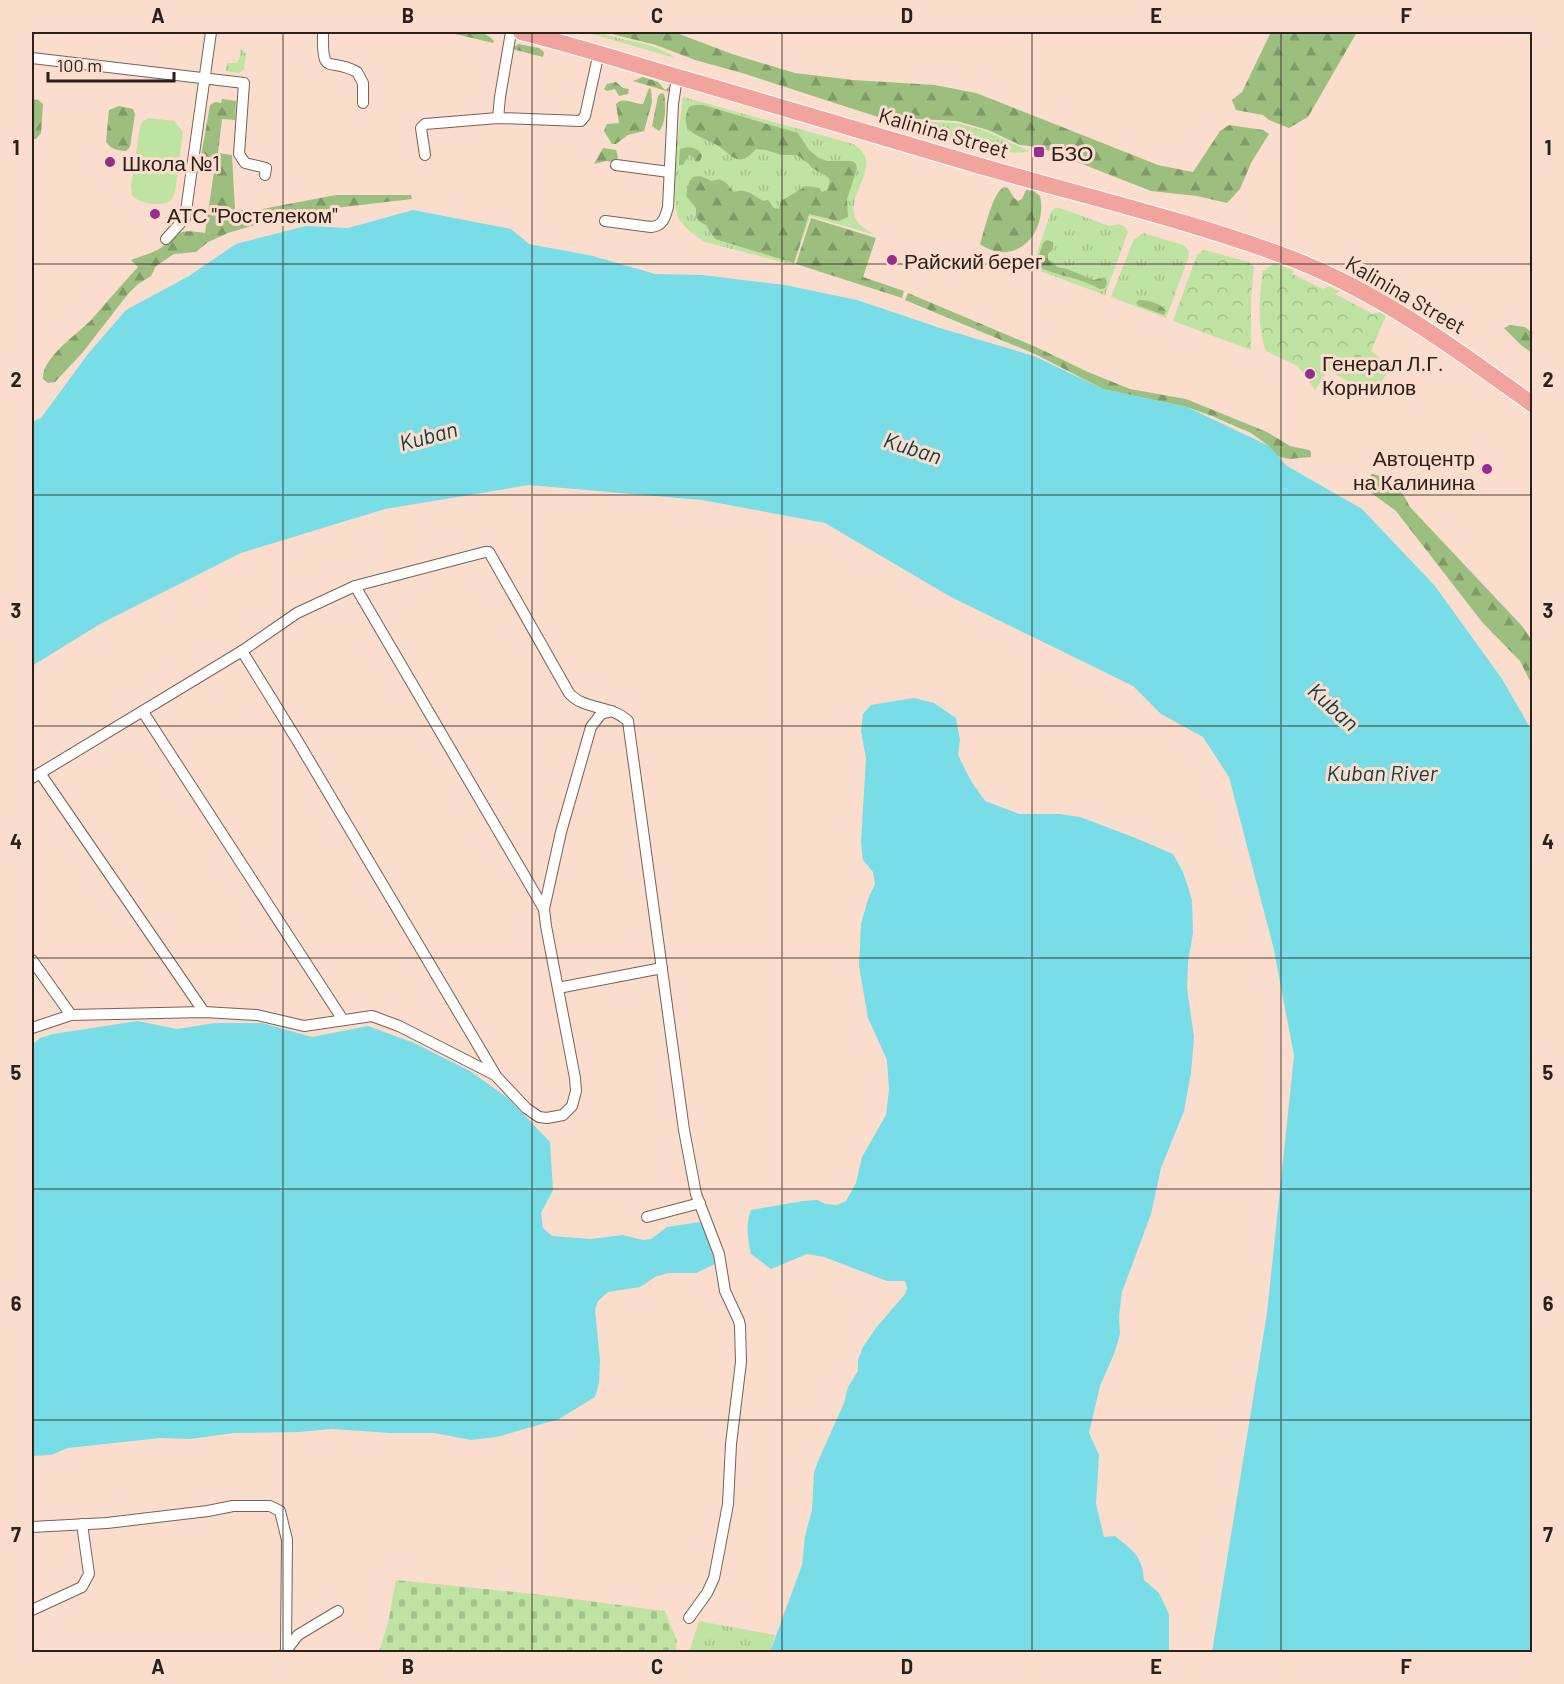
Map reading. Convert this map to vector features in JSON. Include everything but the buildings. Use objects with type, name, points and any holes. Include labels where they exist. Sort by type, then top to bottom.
[{"type":"highway","name":"Kalinina Street","points":[[521,32],[599,52],[1291,258],[1396,310],[1449,344],[1533,404]]},
{"type":"highway","name":"Kalinina Street","points":[[558,32],[1146,203],[1294,251],[1353,277],[1400,302],[1533,394]]},
{"type":"street","points":[[166,239],[185,218],[211,32]]},
{"type":"street","points":[[323,32],[326,61],[334,66],[349,68],[357,72],[363,83],[363,103]]},
{"type":"street","points":[[498,118],[511,32]]},
{"type":"street","points":[[425,155],[421,128],[425,124],[498,118],[581,121],[585,116],[599,52]]},
{"type":"street","points":[[32,58],[243,82],[239,154],[245,163],[266,168],[265,175]]},
{"type":"street","points":[[605,221],[651,227],[663,223],[668,207],[673,104],[677,77]]},
{"type":"street","points":[[616,165],[669,172]]},
{"type":"street","points":[[204,1012],[36,775],[242,651],[297,613],[355,586],[489,552],[569,693],[578,700],[622,715],[628,721],[684,1130],[696,1194],[719,1254],[725,1291],[739,1321],[741,1362],[731,1444],[728,1504],[714,1578],[707,1593],[689,1618]]},
{"type":"street","points":[[242,651],[495,1075],[526,1108],[539,1117],[555,1118],[563,1115],[572,1106],[576,1091],[576,1078],[544,909],[355,586]]},
{"type":"street","points":[[544,909],[561,832],[591,727],[601,714],[612,711]]},
{"type":"street","points":[[143,712],[343,1020]]},
{"type":"street","points":[[32,960],[71,1016]]},
{"type":"street","points":[[558,988],[662,968]]},
{"type":"street","points":[[32,1028],[71,1016],[204,1012],[257,1015],[304,1026],[364,1016],[378,1018],[399,1026],[495,1075]]},
{"type":"street","points":[[647,1217],[700,1203]]},
{"type":"street","points":[[32,1527],[107,1523],[233,1506],[270,1506],[280,1511],[287,1540],[285,1652]]},
{"type":"street","points":[[32,1610],[82,1587],[89,1574],[82,1524]]},
{"type":"street","points":[[285,1652],[298,1635],[338,1611]]},
{"type":"green space","points":[[447,32],[478,32],[494,41],[493,43]]},
{"type":"green space","points":[[585,32],[600,33],[650,46],[675,58]]},
{"type":"green space","points":[[604,32],[674,32],[732,54],[795,73],[853,80],[935,85],[976,93],[1158,165],[1193,172],[1220,131],[1229,125],[1263,130],[1269,134],[1251,163],[1240,189],[1227,203],[1197,196],[1151,191],[1039,147],[1020,145],[988,130],[957,121],[878,117],[695,60],[656,45]]},
{"type":"green space","points":[[1271,32],[1357,32],[1308,117],[1289,128],[1263,115],[1236,110],[1232,100],[1242,92]]},
{"type":"green space","points":[[518,44],[539,48],[544,52],[543,57],[512,49]]},
{"type":"green space","points":[[241,49],[246,54],[244,70],[239,73],[226,71],[227,63],[237,63]]},
{"type":"green space","points":[[643,77],[658,82],[665,90],[673,87],[673,93],[633,81]]},
{"type":"green space","points":[[616,82],[623,88],[629,89],[628,94],[619,96],[615,89],[607,91],[604,89],[607,84]]},
{"type":"green space","points":[[649,88],[652,102],[644,131],[628,135],[616,144],[612,144],[604,131],[607,124],[619,123],[616,104],[625,100],[643,104]]},
{"type":"green space","points":[[661,93],[664,94],[665,114],[659,131],[652,126],[658,96]]},
{"type":"green space","points":[[683,97],[853,144],[863,152],[866,161],[854,211],[857,221],[875,235],[810,216],[794,265],[705,242],[695,235],[680,221],[676,210],[674,179]]},
{"type":"green space","points":[[32,99],[43,104],[41,133],[36,139],[32,139]]},
{"type":"green space","points":[[222,99],[236,101],[235,120],[222,119],[218,153],[232,155],[235,209],[251,211],[336,195],[411,195],[412,199],[293,213],[228,233],[208,242],[196,252],[174,254],[156,266],[151,276],[128,294],[83,352],[55,382],[48,383],[43,379],[44,371],[54,354],[92,319],[138,267],[131,260],[159,249],[181,232],[205,233],[216,158],[201,156],[210,105],[215,102],[221,103]]},
{"type":"green space","points":[[703,105],[798,133],[809,150],[827,161],[852,161],[856,164],[857,169],[847,199],[848,217],[839,221],[809,214],[794,263],[715,239],[706,225],[696,217],[696,208],[686,196],[689,182],[693,177],[700,176],[712,181],[719,179],[734,192],[746,192],[763,201],[768,200],[774,208],[779,209],[781,201],[806,186],[819,188],[822,192],[827,190],[830,181],[828,177],[812,168],[797,155],[782,155],[756,149],[743,159],[734,158],[687,127],[686,115],[689,107]]},
{"type":"green space","points":[[119,106],[133,109],[135,114],[130,147],[126,151],[117,150],[106,142],[109,110]]},
{"type":"green space","points":[[149,118],[174,121],[183,132],[175,192],[171,200],[162,204],[143,202],[132,195],[131,185],[140,126]]},
{"type":"green space","points":[[890,120],[958,123],[988,132],[1029,151],[1019,153],[983,147]]},
{"type":"green space","points":[[688,147],[699,152],[702,156],[700,161],[696,162],[689,155],[683,165],[679,165],[680,149]]},
{"type":"green space","points":[[603,148],[616,150],[618,157],[615,162],[606,161],[594,164]]},
{"type":"green space","points":[[1004,187],[1008,188],[1018,201],[1022,199],[1026,190],[1034,191],[1040,196],[1041,209],[1034,234],[1017,249],[1006,252],[993,251],[980,244],[992,204]]},
{"type":"green space","points":[[1055,208],[1109,226],[1119,224],[1128,232],[1105,295],[1032,268],[1051,212]]},
{"type":"green space","points":[[811,218],[876,238],[863,277],[904,291],[902,298],[796,264]]},
{"type":"green space","points":[[1144,233],[1183,245],[1188,250],[1189,256],[1166,318],[1111,297],[1134,239]]},
{"type":"green space","points":[[1047,240],[1053,242],[1053,249],[1048,254],[1048,260],[1057,267],[1094,280],[1105,277],[1107,283],[1105,288],[1100,289],[1038,267],[1037,262],[1043,243]]},
{"type":"green space","points":[[1204,250],[1249,262],[1254,267],[1251,298],[1251,350],[1173,321],[1197,255]]},
{"type":"green space","points":[[1274,264],[1294,270],[1292,274],[1323,289],[1328,286],[1339,291],[1335,294],[1373,314],[1382,311],[1387,313],[1371,351],[1391,366],[1373,396],[1328,370],[1315,390],[1298,366],[1266,351],[1260,322],[1261,291],[1263,271]]},
{"type":"green space","points":[[908,293],[1130,389],[1186,399],[1267,432],[1290,446],[1309,450],[1311,457],[1289,459],[1276,456],[1269,446],[1251,433],[1212,416],[1187,407],[1103,389],[1035,354],[905,300]]},
{"type":"green space","points":[[1139,300],[1154,302],[1161,306],[1166,311],[1164,315],[1139,306],[1136,303]]},
{"type":"green space","points":[[1510,325],[1525,327],[1532,333],[1532,353],[1504,328]]},
{"type":"green space","points":[[1371,474],[1395,484],[1410,507],[1522,626],[1532,640],[1532,685],[1520,661],[1482,622],[1396,511],[1370,492]]},
{"type":"green space","points":[[396,1580],[535,1594],[665,1611],[677,1642],[675,1652],[379,1652],[388,1623]]},
{"type":"green space","points":[[699,1621],[775,1635],[770,1652],[689,1652]]},
{"type":"water","name":"Kuban River","points":[[413,210],[511,229],[529,244],[593,256],[655,274],[702,275],[785,285],[857,300],[1034,356],[1103,389],[1187,407],[1269,446],[1287,466],[1362,509],[1435,586],[1502,679],[1532,731],[1532,1652],[1212,1652],[1267,1313],[1294,1056],[1274,950],[1229,777],[1203,737],[1161,714],[1133,686],[951,597],[825,523],[702,500],[529,485],[385,509],[241,553],[100,624],[32,666],[32,422],[41,418],[88,354],[126,310],[189,276],[236,244],[306,226],[348,228]]},
{"type":"water","points":[[914,698],[934,703],[956,718],[960,740],[958,755],[971,781],[985,801],[1019,814],[1059,814],[1080,817],[1173,854],[1183,872],[1192,900],[1193,933],[1188,962],[1187,988],[1194,1037],[1191,1073],[1184,1111],[1161,1168],[1151,1214],[1122,1292],[1119,1316],[1120,1334],[1100,1386],[1089,1433],[1099,1455],[1096,1504],[1104,1537],[1115,1536],[1132,1550],[1139,1559],[1144,1580],[1159,1593],[1169,1614],[1169,1652],[770,1652],[802,1565],[805,1536],[812,1510],[814,1472],[844,1403],[848,1387],[858,1371],[858,1360],[863,1347],[905,1294],[907,1288],[905,1281],[887,1281],[824,1257],[807,1254],[771,1269],[751,1254],[748,1221],[751,1210],[803,1201],[817,1200],[837,1205],[846,1201],[856,1183],[862,1157],[886,1115],[889,1090],[887,1060],[868,1018],[859,966],[861,924],[875,884],[873,872],[863,860],[861,843],[866,758],[861,731],[863,714],[871,705]]},
{"type":"water","points":[[138,1021],[177,1029],[214,1023],[262,1023],[312,1037],[368,1026],[414,1043],[470,1071],[509,1099],[550,1142],[553,1190],[541,1213],[543,1228],[552,1236],[590,1239],[623,1235],[643,1240],[651,1239],[667,1227],[700,1222],[707,1229],[715,1264],[696,1273],[668,1273],[655,1277],[640,1287],[608,1292],[598,1301],[595,1310],[600,1360],[599,1383],[595,1397],[559,1419],[497,1437],[471,1440],[434,1433],[332,1429],[234,1433],[190,1439],[160,1438],[68,1448],[51,1455],[32,1456],[32,1045],[40,1038],[53,1034]]},
{"type":"place","name":"БЗО","points":[[1039,152]]},
{"type":"place","name":"Школа №1","points":[[110,162]]},
{"type":"place","name":"АТС \"Ростелеком\"","points":[[155,214]]},
{"type":"place","name":"Райский берег","points":[[892,260]]},
{"type":"place","name":"Генерал Л.Г. Корнилов","points":[[1310,374]]},
{"type":"place","name":"Автоцентр на Калинина","points":[[1487,469]]},
{"type":"water label","name":"Kuban","points":[[428,435]]},
{"type":"water label","name":"Kuban","points":[[913,447]]},
{"type":"water label","name":"Kuban","points":[[1334,706]]}]
